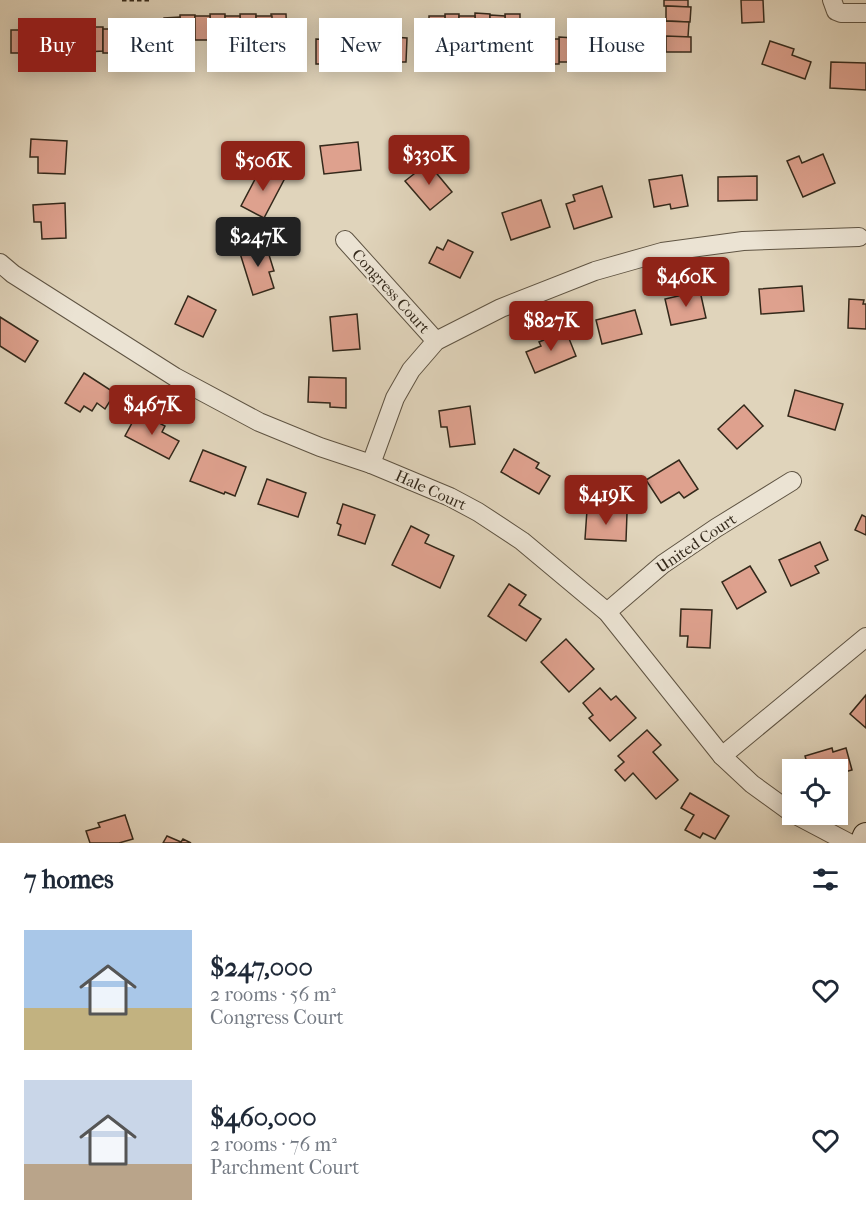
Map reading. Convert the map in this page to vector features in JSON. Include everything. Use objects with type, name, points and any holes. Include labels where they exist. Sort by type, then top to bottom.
[{"type":"street","points":[[831,0],[836,10],[841,13],[866,13]]},
{"type":"street","points":[[371,464],[395,398],[411,370],[436,341],[501,308],[595,271],[662,252],[742,241],[859,237]]},
{"type":"street","name":"Congress Court","points":[[345,240],[436,341]]},
{"type":"street","name":"Hale Court","points":[[0,263],[175,377],[259,422],[320,447],[371,464],[450,497],[478,512],[522,541],[607,612],[722,756],[752,784],[782,806]]},
{"type":"street","name":"United Court","points":[[607,612],[663,564],[792,481]]},
{"type":"street","points":[[722,756],[866,637]]},
{"type":"street","name":"Hale Court","points":[[814,825],[849,843]]},
{"type":"street","points":[[863,843],[866,837]]},
{"type":"path","points":[[122,0],[151,0]]},
{"type":"building","points":[[664,0],[688,0],[688,7],[664,6]]},
{"type":"building","points":[[741,0],[763,0],[764,22],[742,23]]},
{"type":"building","points":[[666,6],[691,7],[690,22],[666,21]]},
{"type":"building","points":[[475,13],[490,14],[490,18],[475,18]]},
{"type":"building","points":[[210,14],[225,14],[225,18],[210,18]]},
{"type":"building","points":[[240,14],[256,14],[256,18],[240,18]]},
{"type":"building","points":[[271,14],[286,14],[286,18],[271,18]]},
{"type":"building","points":[[445,14],[459,14],[459,18],[445,18]]},
{"type":"building","points":[[505,14],[520,14],[520,18],[505,18]]},
{"type":"building","points":[[180,15],[195,15],[195,18],[180,18]]},
{"type":"building","points":[[490,15],[505,16],[505,18],[490,18]]},
{"type":"building","points":[[195,16],[210,16],[207,18],[207,40],[195,40]]},
{"type":"building","points":[[225,16],[240,16],[240,18],[225,18]]},
{"type":"building","points":[[256,16],[272,16],[272,18],[256,18]]},
{"type":"building","points":[[429,16],[445,16],[445,18],[429,18]]},
{"type":"building","points":[[459,16],[475,16],[475,18],[459,18]]},
{"type":"building","points":[[666,21],[689,22],[688,37],[666,37]]},
{"type":"building","points":[[96,27],[103,27],[103,51],[96,51]]},
{"type":"building","points":[[103,29],[108,29],[108,53],[103,53]]},
{"type":"building","points":[[11,30],[18,30],[18,53],[11,53]]},
{"type":"building","points":[[666,36],[691,37],[691,52],[666,52]]},
{"type":"building","points":[[559,37],[567,38],[567,62],[559,62]]},
{"type":"building","points":[[402,38],[407,38],[406,62],[402,62]]},
{"type":"building","points":[[316,39],[319,39],[319,64],[316,64]]},
{"type":"building","points":[[555,39],[559,39],[559,64],[555,64]]},
{"type":"building","points":[[770,41],[794,49],[792,55],[811,62],[805,79],[762,64]]},
{"type":"building","points":[[831,62],[866,63],[866,90],[830,88]]},
{"type":"building","points":[[31,139],[67,141],[65,174],[38,173],[38,157],[30,157]]},
{"type":"building","points":[[358,142],[361,170],[324,174],[320,146]]},
{"type":"building","points":[[823,154],[835,183],[803,197],[787,161],[799,156],[802,163]]},
{"type":"building","points":[[428,163],[452,192],[430,210],[405,181]]},
{"type":"building","points":[[262,166],[285,178],[264,218],[241,206]]},
{"type":"building","points":[[682,175],[688,206],[671,209],[670,204],[654,207],[649,180]]},
{"type":"building","points":[[757,176],[757,200],[718,201],[718,177]]},
{"type":"building","points":[[602,186],[612,217],[574,229],[566,204],[575,201],[573,195]]},
{"type":"building","points":[[541,200],[550,227],[511,240],[502,213]]},
{"type":"building","points":[[65,203],[66,238],[42,239],[41,222],[34,222],[33,205]]},
{"type":"building","points":[[448,240],[473,252],[460,278],[429,263],[437,247],[443,250]]},
{"type":"building","points":[[265,242],[274,271],[269,272],[274,288],[253,295],[239,250]]},
{"type":"building","points":[[802,286],[804,311],[761,314],[759,289]]},
{"type":"building","points":[[700,291],[706,318],[671,325],[665,299]]},
{"type":"building","points":[[188,296],[216,310],[203,337],[175,324]]},
{"type":"building","points":[[849,299],[864,300],[866,329],[848,328]]},
{"type":"building","points":[[635,310],[642,334],[602,344],[596,320]]},
{"type":"building","points":[[357,314],[360,349],[333,351],[330,317]]},
{"type":"building","points":[[0,317],[38,341],[25,362],[0,346]]},
{"type":"building","points":[[566,331],[576,356],[535,373],[526,352],[541,346],[539,342]]},
{"type":"building","points":[[84,373],[115,393],[105,409],[97,403],[92,411],[84,406],[80,412],[65,403]]},
{"type":"building","points":[[309,377],[346,378],[346,408],[330,407],[330,403],[308,402]]},
{"type":"building","points":[[795,390],[843,404],[835,430],[788,416]]},
{"type":"building","points":[[744,405],[763,426],[737,449],[718,429]]},
{"type":"building","points":[[470,406],[475,444],[450,447],[447,427],[441,427],[439,411]]},
{"type":"building","points":[[138,412],[165,426],[162,432],[179,441],[169,459],[125,436]]},
{"type":"building","points":[[514,449],[539,463],[536,468],[550,476],[539,494],[501,472]]},
{"type":"building","points":[[203,450],[246,467],[235,496],[190,481]]},
{"type":"building","points":[[679,460],[698,489],[684,498],[679,492],[661,503],[646,480]]},
{"type":"building","points":[[267,479],[306,493],[298,517],[258,504]]},
{"type":"building","points":[[343,504],[375,515],[365,544],[338,535],[341,525],[337,523]]},
{"type":"building","points":[[587,510],[627,513],[626,541],[585,539]]},
{"type":"building","points":[[862,515],[866,517],[866,535],[855,530]]},
{"type":"building","points":[[411,526],[429,535],[425,543],[454,556],[440,588],[392,565]]},
{"type":"building","points":[[820,542],[828,560],[815,566],[819,573],[791,586],[779,560]]},
{"type":"building","points":[[750,566],[766,592],[737,609],[722,582]]},
{"type":"building","points":[[509,584],[526,595],[519,605],[541,619],[526,641],[488,616]]},
{"type":"building","points":[[681,609],[712,610],[710,648],[687,647],[688,636],[680,636]]},
{"type":"building","points":[[566,639],[594,669],[569,692],[541,662]]},
{"type":"building","points":[[600,688],[611,700],[616,696],[636,718],[610,741],[589,718],[593,715],[583,703]]},
{"type":"building","points":[[866,695],[866,728],[850,714]]},
{"type":"building","points":[[647,730],[661,745],[653,752],[678,780],[656,799],[633,773],[625,781],[615,770],[624,762],[618,756]]},
{"type":"building","points":[[832,748],[833,752],[846,748],[852,770],[848,771],[848,759],[806,759],[805,756]]},
{"type":"building","points":[[690,793],[729,816],[715,839],[703,833],[700,838],[685,830],[694,815],[681,808]]},
{"type":"building","points":[[125,815],[133,839],[119,843],[90,843],[86,831],[100,827],[98,823]]},
{"type":"building","points":[[167,836],[181,842],[183,839],[191,843],[163,843]]}]
